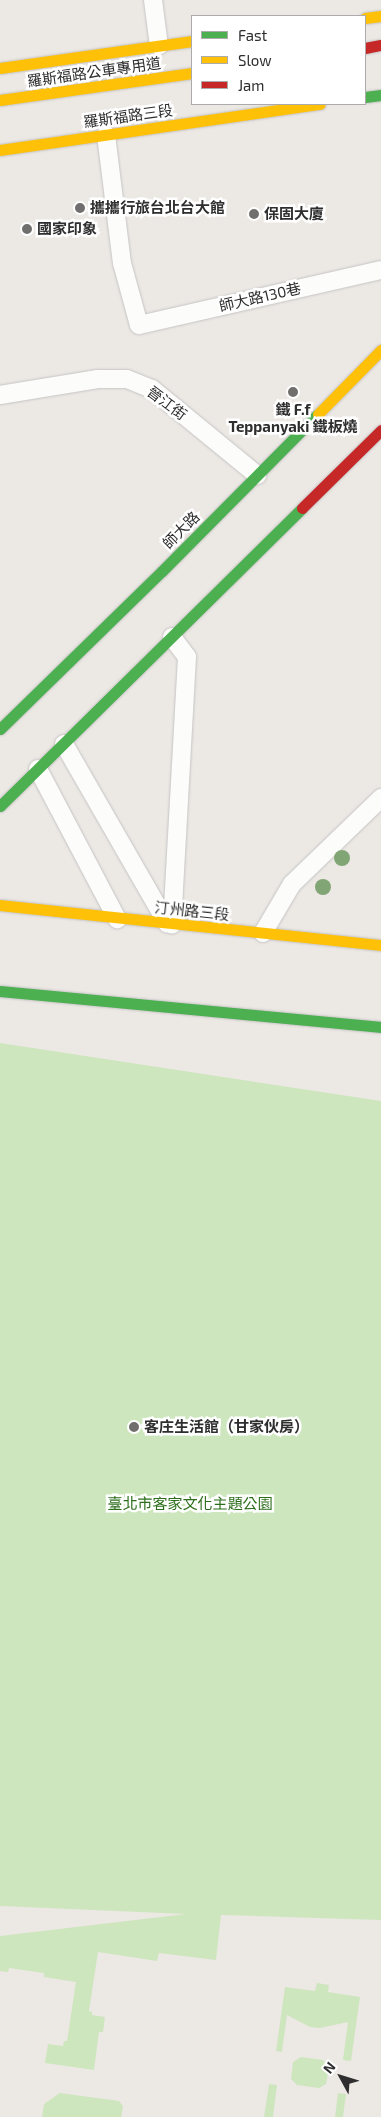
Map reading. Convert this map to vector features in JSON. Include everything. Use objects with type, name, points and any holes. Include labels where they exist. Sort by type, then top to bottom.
[{"type":"main road","points":[[366,18],[381,16]]},
{"type":"main road","points":[[0,68],[191,41]]},
{"type":"main road","points":[[366,48],[381,45]]},
{"type":"main road","name":"羅斯福路公車專用道","points":[[0,100],[191,73]]},
{"type":"main road","points":[[366,97],[381,95]]},
{"type":"main road","name":"羅斯福路三段","points":[[0,150],[313,105]]},
{"type":"main road","name":"師大路","points":[[0,729],[381,350]]},
{"type":"main road","points":[[0,806],[381,430]]},
{"type":"main road","name":"汀州路三段","points":[[0,905],[118,919],[381,945]]},
{"type":"main road","points":[[0,991],[381,1027]]},
{"type":"lane","points":[[153,0],[160,46]]},
{"type":"lane","name":"師大路130巷","points":[[106,135],[122,263],[139,324],[381,270]]},
{"type":"lane","name":"晉江街","points":[[0,395],[98,379],[127,379],[152,389],[257,475]]},
{"type":"lane","points":[[170,924],[186,657],[172,637]]},
{"type":"lane","points":[[64,744],[170,924]]},
{"type":"lane","points":[[38,769],[118,919]]},
{"type":"lane","points":[[263,933],[292,884],[381,798]]},
{"type":"green space","name":"臺北市客家文化主題公園","points":[[0,1043],[381,1101],[381,1920],[221,1915],[216,1960],[159,1953],[157,1961],[98,1952],[89,2011],[92,2012],[92,2015],[105,2017],[103,2032],[99,2032],[94,2070],[45,2063],[48,2044],[63,2046],[64,2041],[67,2041],[76,1982],[44,1977],[44,1973],[9,1968],[8,1972],[0,1971],[0,1936],[186,1914],[0,1906]]},
{"type":"green space","points":[[317,1983],[329,1985],[328,1992],[360,1997],[351,2061],[343,2060],[348,2022],[320,2028],[310,2027],[287,2015],[282,2052],[276,2051],[285,1987],[315,1991]]},
{"type":"green space","points":[[301,2057],[323,2060],[329,2067],[326,2084],[319,2088],[297,2085],[291,2079],[293,2062]]},
{"type":"green space","points":[[269,2084],[277,2085],[273,2117],[264,2117]]},
{"type":"green space","points":[[60,2093],[119,2101],[123,2106],[121,2117],[42,2117],[44,2104]]},
{"type":"green space","points":[[338,2093],[346,2094],[343,2117],[335,2117]]},
{"type":"traffic: fast","points":[[366,97],[381,95]]},
{"type":"traffic: fast","points":[[0,729],[162,571],[318,414]]},
{"type":"traffic: fast","points":[[0,806],[302,508]]},
{"type":"traffic: fast","points":[[0,991],[381,1027]]},
{"type":"traffic: slow","points":[[366,18],[381,16]]},
{"type":"traffic: slow","points":[[0,68],[191,41]]},
{"type":"traffic: slow","points":[[0,100],[191,73]]},
{"type":"traffic: slow","points":[[0,150],[313,105]]},
{"type":"traffic: slow","points":[[318,414],[381,350]]},
{"type":"traffic: slow","points":[[0,905],[381,945]]},
{"type":"traffic: jam","points":[[366,48],[381,45]]},
{"type":"traffic: jam","points":[[302,508],[381,430]]},
{"type":"place","name":"攜攜行旅台北台大館","points":[[80,208]]},
{"type":"place","name":"保固大廈","points":[[254,214]]},
{"type":"place","name":"國家印象","points":[[27,229]]},
{"type":"place","name":"鐵 F.f Teppanyaki 鐵板燒","points":[[293,392]]},
{"type":"place","name":"客庄生活館（甘家伙房）","points":[[134,1427]]}]
